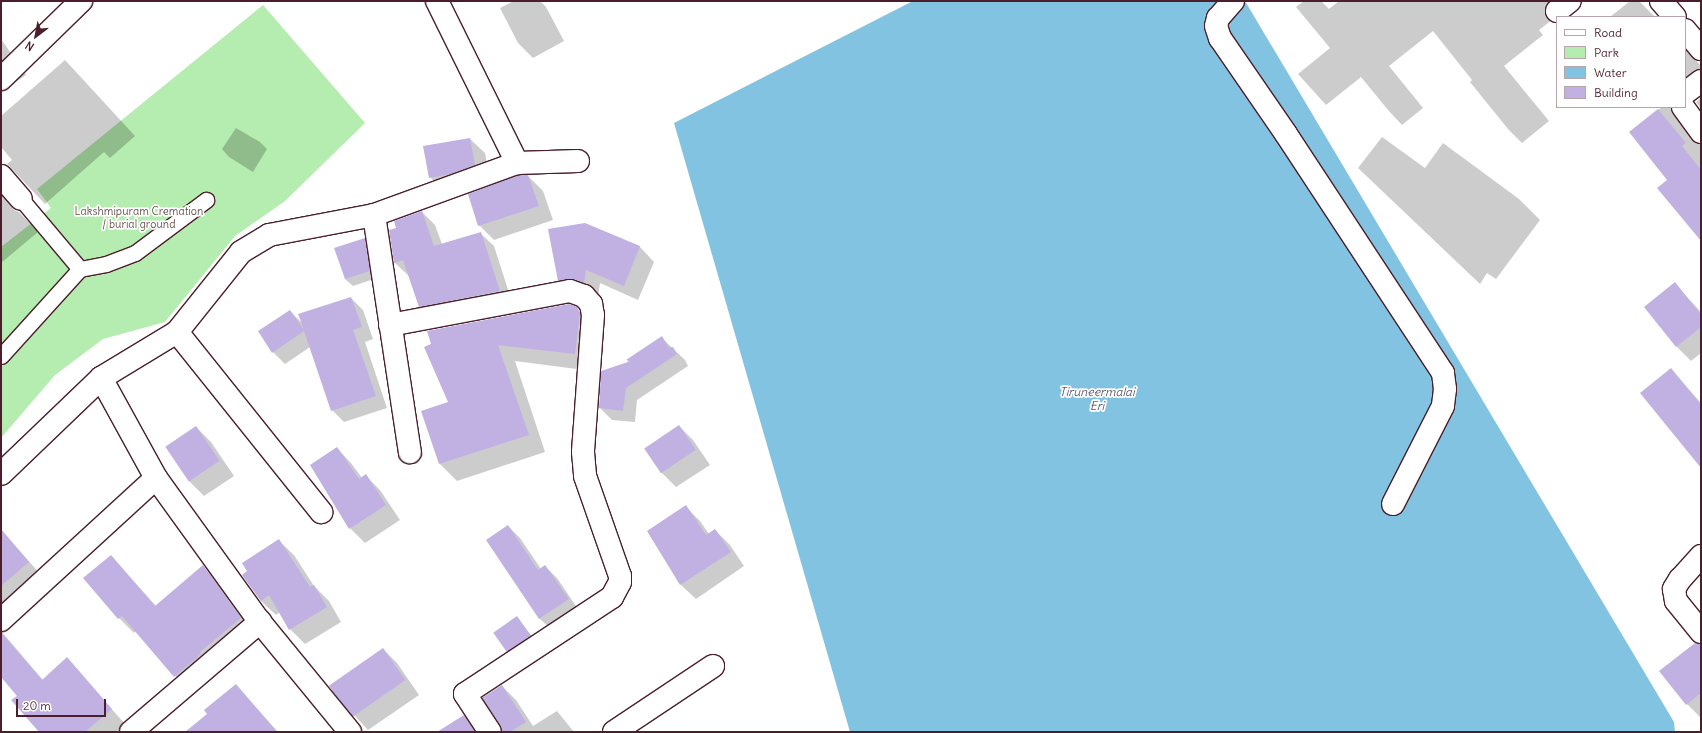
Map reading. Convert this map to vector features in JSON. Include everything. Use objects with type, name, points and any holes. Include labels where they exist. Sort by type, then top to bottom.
[{"type":"street","points":[[1,79],[81,1]]},
{"type":"street","points":[[437,1],[517,163]]},
{"type":"street","points":[[1233,1],[1218,18],[1216,26],[1220,38],[1294,146],[1443,373],[1445,389],[1443,406],[1393,504]]},
{"type":"street","points":[[1661,1],[1674,16]]},
{"type":"street","points":[[1686,31],[1701,49]]},
{"type":"street","points":[[1686,92],[1701,81]]},
{"type":"street","points":[[1684,108],[1701,132]]},
{"type":"street","points":[[1,474],[101,378],[177,332],[241,252],[269,235],[374,215],[517,163],[578,161]]},
{"type":"street","points":[[1,176],[21,199]]},
{"type":"street","points":[[374,215],[410,452]]},
{"type":"street","points":[[390,325],[570,291],[584,296],[591,304],[593,315],[583,452],[585,476],[620,576],[620,582],[612,597],[465,694],[490,732]]},
{"type":"street","points":[[177,332],[321,512]]},
{"type":"street","points":[[101,378],[156,478],[260,622],[350,732]]},
{"type":"street","points":[[1,620],[156,478]]},
{"type":"street","points":[[1701,556],[1680,578],[1674,589],[1676,601],[1701,632]]},
{"type":"street","points":[[131,732],[260,622]]},
{"type":"street","points":[[614,732],[714,666]]},
{"type":"lane","points":[[21,199],[80,269]]},
{"type":"lane","points":[[1,356],[80,269],[106,264],[135,253],[206,200]]},
{"type":"green space","name":"Lakshmipuram Cremation / burial ground","points":[[263,5],[365,123],[285,201],[235,236],[165,322],[103,339],[55,375],[1,438],[1,247],[51,208],[37,189]]},
{"type":"water","name":"Tiruneermalai Eri","points":[[913,1],[1245,1],[1674,722],[1675,732],[850,732],[674,123]]},
{"type":"building","points":[[1658,109],[1686,143],[1682,146],[1701,170],[1701,241],[1657,188],[1667,180],[1629,132]]},
{"type":"building","points":[[470,138],[475,165],[451,174],[429,178],[423,146]]},
{"type":"building","points":[[519,175],[528,175],[539,206],[478,226],[468,194]]},
{"type":"building","points":[[422,211],[434,246],[481,232],[500,291],[419,307],[403,260],[394,263],[389,230],[396,228],[394,221]]},
{"type":"building","points":[[585,223],[640,246],[624,286],[586,270],[584,283],[574,279],[558,281],[548,229]]},
{"type":"building","points":[[365,238],[370,271],[345,279],[334,248]]},
{"type":"building","points":[[1675,282],[1701,315],[1701,327],[1676,347],[1644,307]]},
{"type":"building","points":[[351,297],[362,327],[353,330],[376,396],[331,411],[304,331],[272,353],[258,331],[290,310],[304,330],[298,314]]},
{"type":"building","points":[[569,304],[577,307],[580,313],[575,354],[498,345],[529,435],[439,464],[421,411],[448,402],[424,347],[431,344],[427,331]]},
{"type":"building","points":[[662,336],[669,348],[673,347],[677,354],[626,388],[623,411],[599,408],[601,371],[631,361],[626,360]]},
{"type":"building","points":[[1671,368],[1701,405],[1701,468],[1640,393]]},
{"type":"building","points":[[679,425],[696,450],[661,473],[644,448]]},
{"type":"building","points":[[196,426],[219,461],[189,482],[165,447]]},
{"type":"building","points":[[337,447],[359,479],[366,474],[386,505],[349,529],[310,465]]},
{"type":"building","points":[[686,505],[706,535],[715,529],[731,552],[680,585],[647,531]]},
{"type":"building","points":[[508,525],[538,570],[545,565],[569,599],[539,619],[486,540]]},
{"type":"building","points":[[1,529],[29,562],[1,586]]},
{"type":"building","points":[[279,539],[310,587],[314,585],[327,607],[289,630],[269,595],[261,601],[242,575],[247,571],[242,563]]},
{"type":"building","points":[[111,555],[155,606],[203,565],[241,618],[200,652],[201,654],[174,677],[122,616],[118,619],[83,578]]},
{"type":"building","points":[[517,616],[531,636],[507,652],[493,633]]},
{"type":"building","points":[[1,632],[42,680],[67,657],[112,709],[85,732],[39,732],[11,700],[17,696],[1,677]]},
{"type":"building","points":[[1695,643],[1701,644],[1701,693],[1686,705],[1659,671]]},
{"type":"building","points":[[383,648],[405,680],[351,718],[329,686]]},
{"type":"building","points":[[236,684],[277,732],[185,732],[207,714],[204,710]]},
{"type":"building","points":[[502,685],[526,722],[510,732],[502,732],[500,725],[482,698]]},
{"type":"building","points":[[464,715],[475,732],[437,732]]}]
